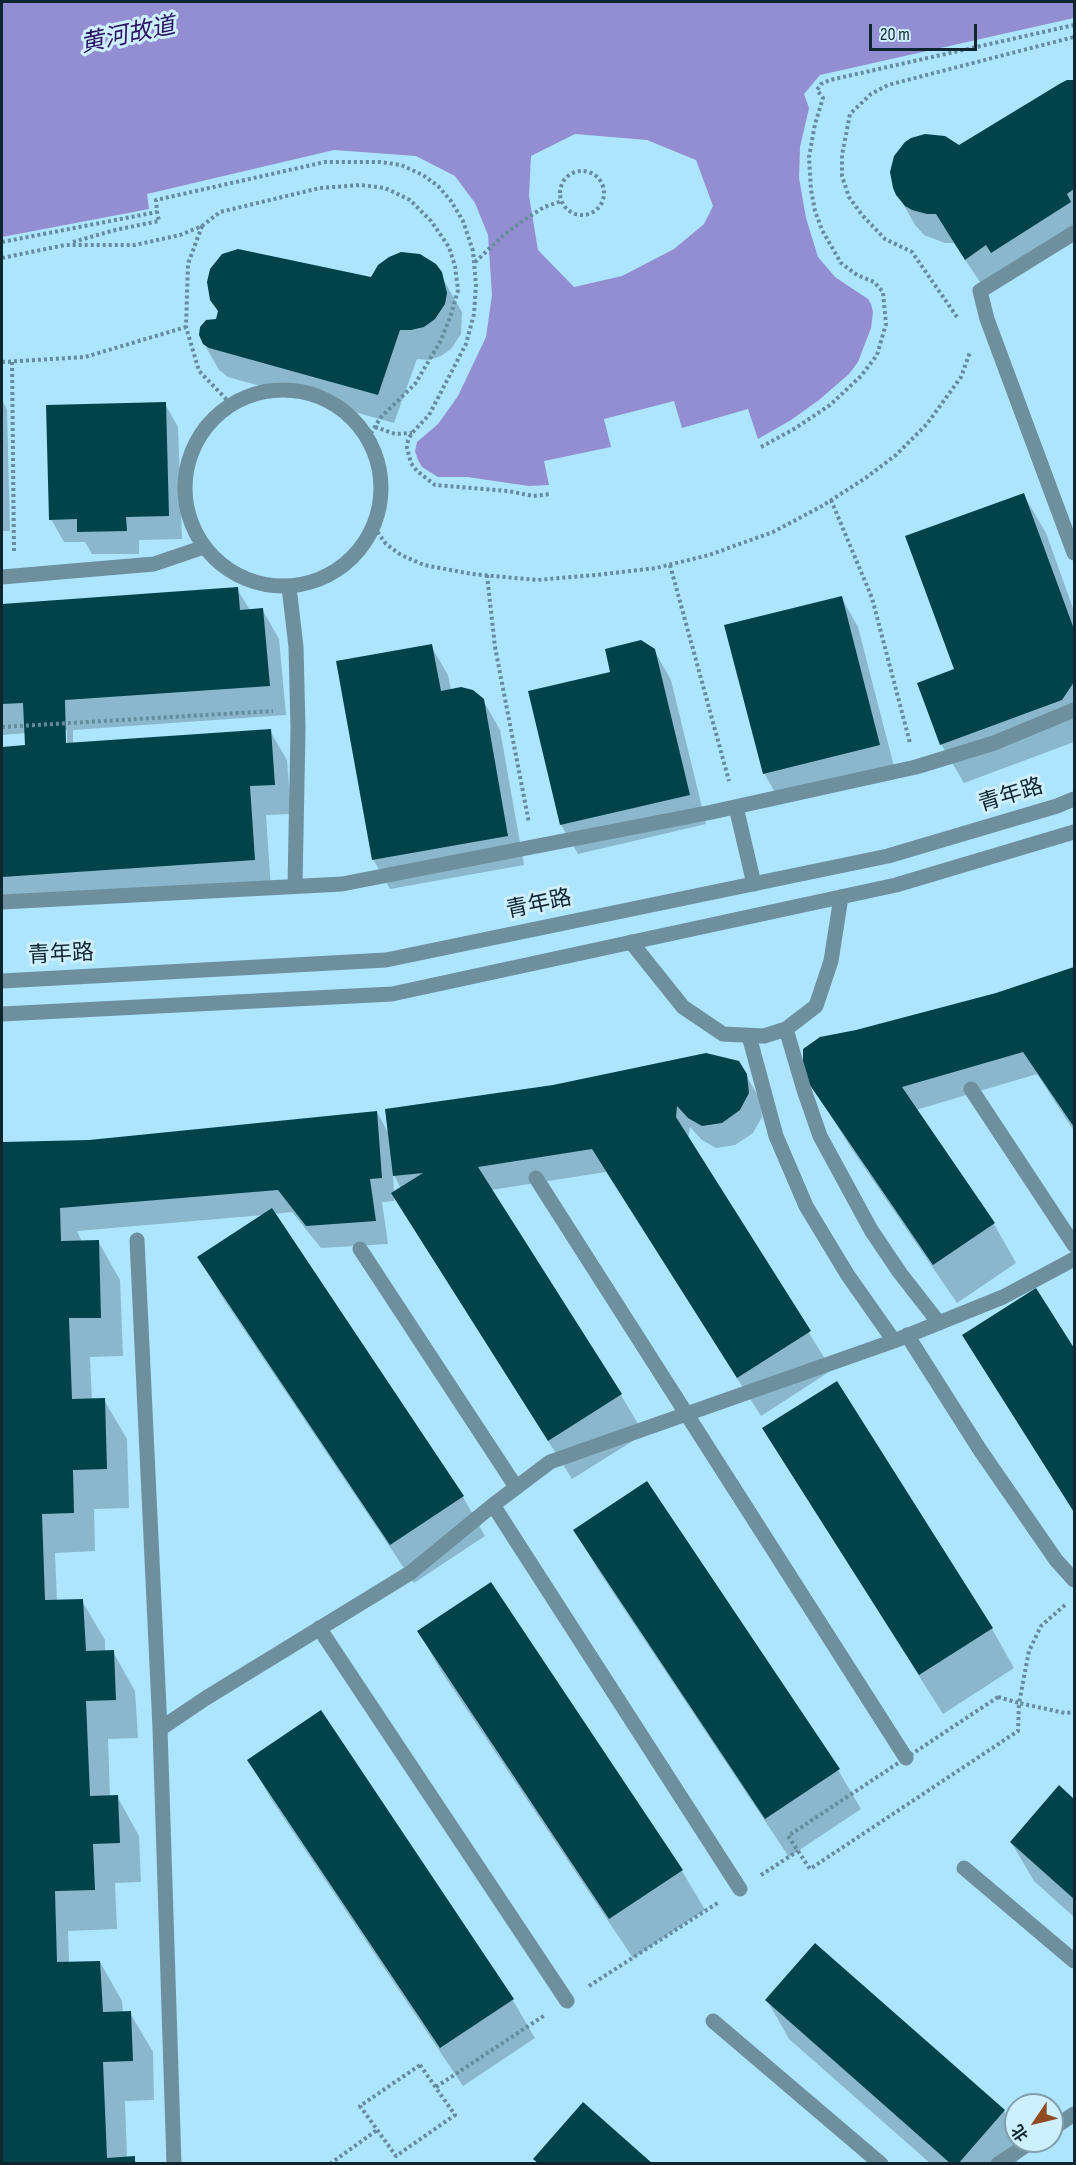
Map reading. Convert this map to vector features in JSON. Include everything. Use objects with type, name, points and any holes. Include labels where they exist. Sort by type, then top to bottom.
[{"type":"street","points":[[1074,233],[980,291],[987,319],[1074,553]]},
{"type":"street","points":[[292,389],[324,397],[351,416],[370,442],[380,469],[381,500],[374,527],[360,550],[339,569],[316,581],[289,587],[256,583],[227,569],[204,547],[188,518],[183,486],[189,453],[206,425],[230,403],[260,391],[292,389]]},
{"type":"street","points":[[8,576],[154,564],[204,547]]},
{"type":"street","points":[[289,587],[296,647],[295,886]]},
{"type":"street","points":[[2,903],[342,884],[736,807],[916,767],[994,742],[1074,710]]},
{"type":"street","name":"青年路","points":[[2,981],[386,960],[888,856],[1074,799]]},
{"type":"street","points":[[736,807],[754,884]]},
{"type":"street","points":[[2,1014],[392,994],[896,885],[1074,832]]},
{"type":"street","points":[[631,942],[683,1007],[723,1034],[764,1036],[786,1029],[816,1006],[831,961],[841,897]]},
{"type":"street","points":[[786,1029],[820,1136],[871,1230],[900,1273],[939,1323]]},
{"type":"street","points":[[749,1036],[776,1136],[806,1206],[847,1274],[900,1338],[1056,1560],[1074,1580]]},
{"type":"street","points":[[971,1089],[1074,1245]]},
{"type":"street","points":[[536,1178],[906,1758]]},
{"type":"street","points":[[137,1240],[160,1730],[174,2163]]},
{"type":"street","points":[[360,1249],[516,1487]]},
{"type":"street","points":[[160,1730],[319,1628],[410,1573],[550,1462],[939,1323],[1003,1297],[1074,1259]]},
{"type":"street","points":[[493,1505],[740,1889]]},
{"type":"street","points":[[319,1628],[567,2001]]},
{"type":"street","points":[[964,1868],[1074,1961]]},
{"type":"street","points":[[713,2021],[881,2163]]},
{"type":"street","points":[[998,2163],[1014,2153]]},
{"type":"path","points":[[761,447],[830,405],[861,376],[877,355],[886,324],[883,292],[874,282],[856,275],[841,263],[822,230],[815,211],[809,157],[823,98],[817,90],[821,84],[830,80],[1074,25]]},
{"type":"path","points":[[958,319],[912,252],[885,238],[862,215],[849,197],[842,176],[842,155],[850,114],[870,94],[888,85],[1074,37]]},
{"type":"path","points":[[2,258],[159,221],[156,200],[325,162],[380,162],[401,165],[423,175],[438,186],[451,201],[463,221],[476,261],[474,314],[466,344],[429,415],[412,433],[407,448],[411,463],[426,480],[435,485],[508,491],[532,496],[551,494]]},
{"type":"path","points":[[576,172],[591,173],[602,183],[604,189],[602,204],[591,213],[578,215],[570,212],[561,201],[561,187],[564,180],[576,172]]},
{"type":"path","points":[[65,245],[135,245],[180,235],[202,226],[220,212],[320,188],[361,185],[385,188],[410,200],[431,221],[449,247],[455,266],[458,290],[440,342],[415,384],[381,417],[371,433],[370,442]]},
{"type":"path","points":[[476,261],[524,220],[544,207],[561,201]]},
{"type":"path","points":[[2,242],[158,212]]},
{"type":"path","points":[[202,226],[188,264],[186,327],[199,371],[230,403]]},
{"type":"path","points":[[2,362],[85,357],[186,327]]},
{"type":"path","points":[[374,527],[386,544],[401,555],[424,566],[537,580],[670,565],[710,555],[773,532],[831,500],[867,477],[896,454],[927,424],[961,378],[970,356],[970,348]]},
{"type":"path","points":[[8,576],[12,362]]},
{"type":"path","points":[[375,427],[395,434],[412,433]]},
{"type":"path","points":[[831,500],[872,598],[916,767]]},
{"type":"path","points":[[670,565],[736,807]]},
{"type":"path","points":[[487,575],[495,647],[533,847]]},
{"type":"path","points":[[2,727],[297,710]]},
{"type":"path","points":[[1074,1601],[1065,1605],[1041,1626],[1029,1651],[1019,1703],[1065,1713],[1074,1712]]},
{"type":"path","points":[[436,2087],[798,1851]]},
{"type":"path","points":[[420,2065],[436,2087],[455,2115],[396,2156],[360,2106],[420,2065]]},
{"type":"path","points":[[330,2163],[377,2130]]},
{"type":"water","name":"黄河故道","points":[[2,2],[1074,2],[1074,18],[820,75],[804,94],[809,108],[800,147],[799,178],[806,218],[818,257],[835,277],[868,299],[873,312],[871,328],[858,362],[849,374],[791,420],[758,439],[748,409],[682,428],[674,401],[604,419],[611,447],[544,461],[549,485],[529,486],[467,477],[438,477],[422,467],[418,460],[415,451],[417,442],[438,424],[458,396],[486,337],[492,295],[488,235],[475,203],[455,176],[416,156],[334,150],[147,194],[149,209],[2,237]],"holes":[[[575,134],[647,140],[696,160],[713,206],[704,224],[674,249],[622,276],[574,287],[538,250],[529,196],[531,156]]]},
{"type":"building","points":[[1067,80],[1074,80],[1074,189],[1067,194],[1071,202],[991,253],[986,245],[965,260],[936,214],[912,210],[905,206],[896,195],[890,172],[894,156],[905,142],[925,134],[945,136],[959,145]]},
{"type":"building","points":[[238,249],[371,277],[378,265],[389,257],[401,252],[420,254],[436,264],[442,272],[447,293],[445,304],[435,319],[424,327],[400,330],[378,395],[209,348],[203,344],[199,335],[200,327],[206,320],[216,319],[218,311],[210,300],[207,282],[210,269],[222,254]]},
{"type":"building","points":[[166,402],[169,516],[126,517],[127,531],[77,532],[77,519],[49,520],[46,405]]},
{"type":"building","points":[[1024,493],[1074,629],[1074,682],[1062,700],[940,745],[917,683],[954,669],[905,536]]},
{"type":"building","points":[[238,587],[240,610],[263,608],[270,686],[65,700],[66,743],[271,729],[275,785],[250,786],[255,860],[2,877],[2,747],[25,745],[23,703],[2,704],[2,604]]},
{"type":"building","points":[[842,596],[880,745],[763,774],[724,625]]},
{"type":"building","points":[[641,640],[655,649],[690,795],[560,825],[528,691],[610,672],[605,649]]},
{"type":"building","points":[[432,644],[441,691],[461,687],[473,690],[484,699],[508,836],[372,860],[336,661]]},
{"type":"building","points":[[1074,967],[1074,1127],[1023,1052],[902,1087],[995,1223],[933,1265],[803,1075],[803,1049],[820,1037],[856,1030],[996,993]]},
{"type":"building","points":[[706,1053],[739,1061],[747,1074],[749,1093],[740,1110],[722,1123],[702,1126],[688,1118],[677,1106],[676,1117],[811,1331],[737,1378],[592,1149],[478,1167],[622,1394],[548,1441],[391,1193],[423,1173],[393,1176],[385,1109],[553,1085]]},
{"type":"building","points":[[377,1111],[382,1178],[370,1179],[376,1221],[306,1226],[278,1190],[60,1208],[61,1241],[99,1240],[101,1318],[69,1318],[72,1399],[105,1398],[107,1469],[73,1470],[74,1513],[42,1514],[45,1600],[83,1599],[86,1651],[114,1650],[116,1700],[86,1701],[90,1796],[118,1795],[120,1843],[93,1844],[95,1890],[55,1891],[57,1962],[100,1961],[103,2012],[131,2011],[133,2061],[103,2062],[107,2158],[135,2156],[135,2164],[2,2164],[2,1142],[89,1140]]},
{"type":"building","points":[[272,1208],[464,1496],[390,1545],[197,1257]]},
{"type":"building","points":[[1036,1288],[1074,1348],[1074,1512],[962,1335]]},
{"type":"building","points":[[837,1381],[993,1628],[919,1675],[762,1428]]},
{"type":"building","points":[[647,1481],[840,1769],[765,1819],[573,1530]]},
{"type":"building","points":[[491,1582],[683,1870],[609,1919],[417,1631]]},
{"type":"building","points":[[321,1710],[514,1999],[440,2048],[247,1760]]},
{"type":"building","points":[[1059,1785],[1074,1799],[1074,1899],[1010,1842]]},
{"type":"building","points":[[815,1943],[1004,2111],[958,2164],[951,2164],[765,2000]]},
{"type":"building","points":[[583,2102],[653,2164],[539,2164],[533,2159]]}]
